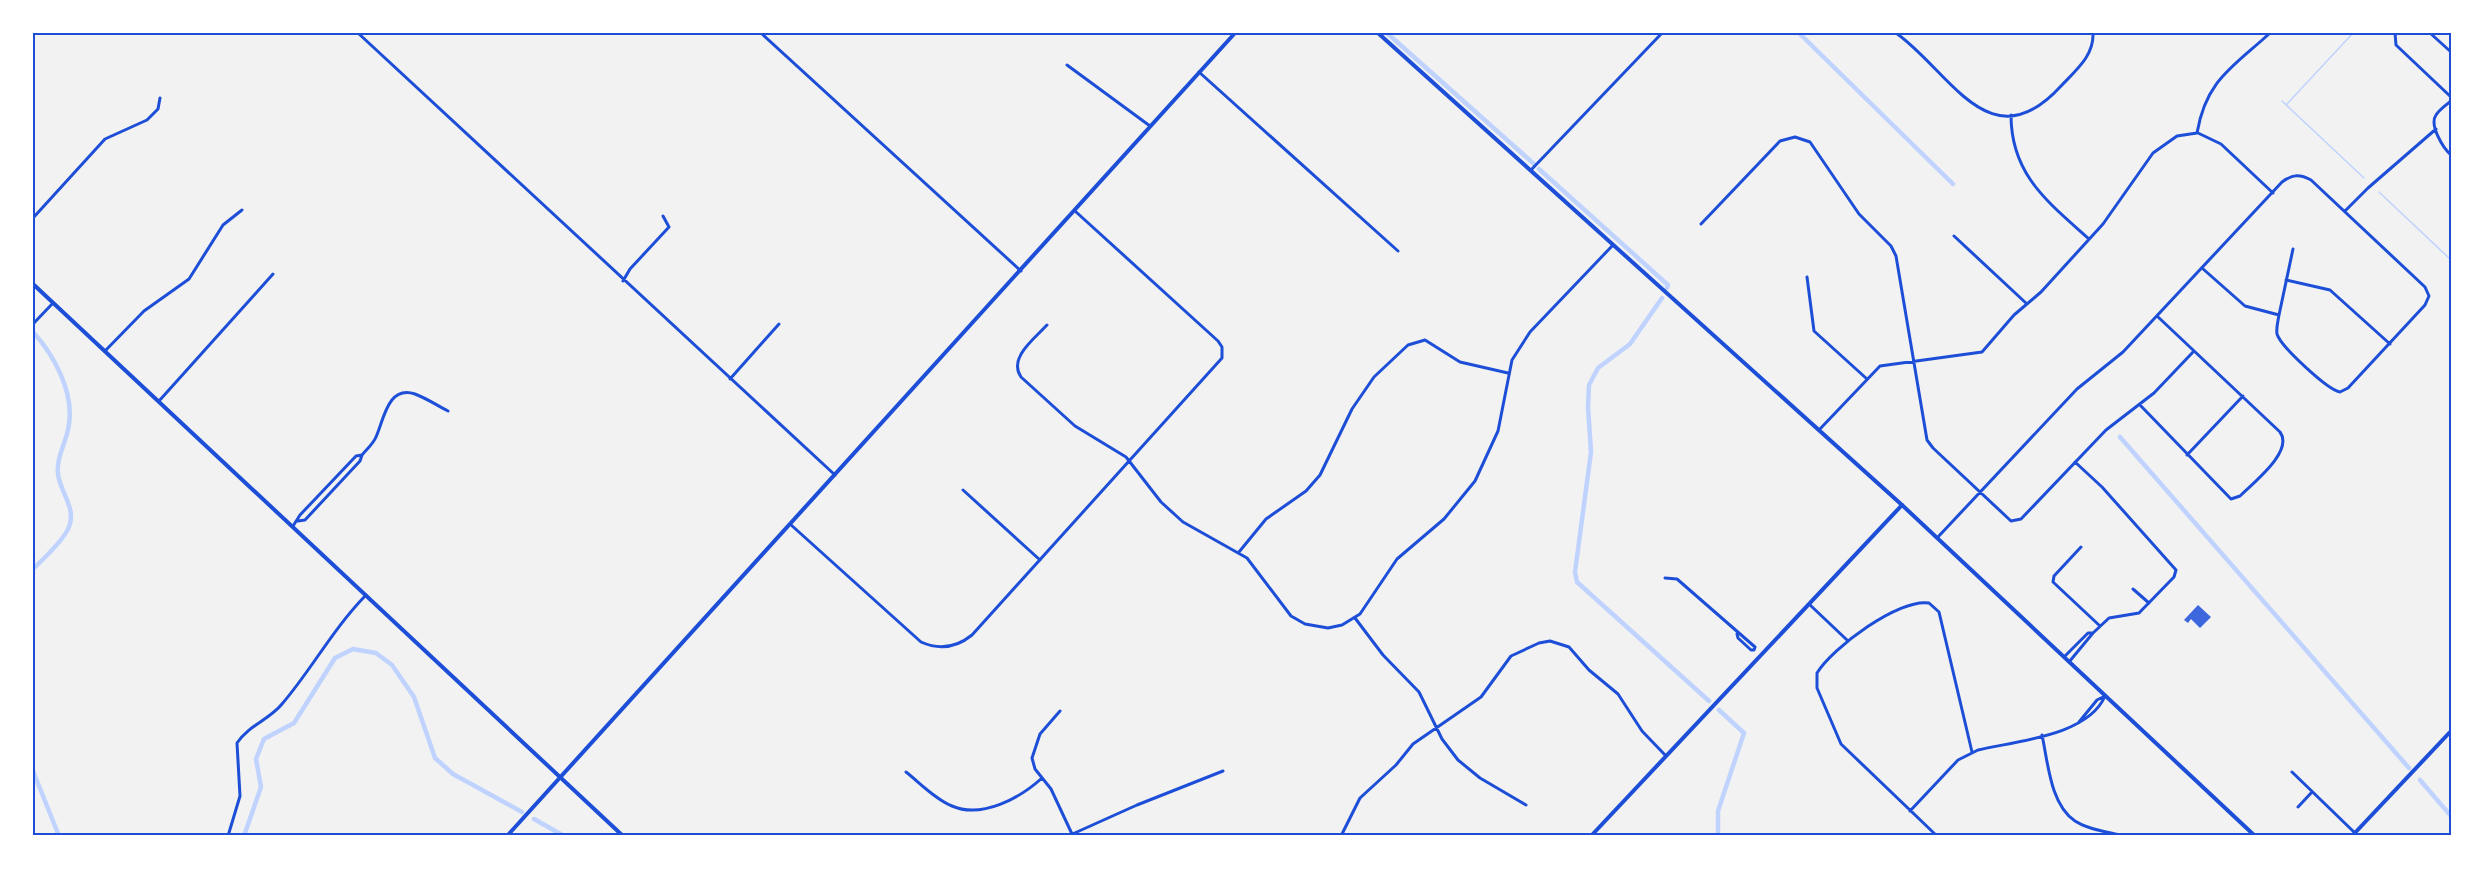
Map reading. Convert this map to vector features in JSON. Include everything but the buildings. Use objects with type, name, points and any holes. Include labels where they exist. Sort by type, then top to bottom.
[{"type":"main road","points":[[507,836],[1235,33]]},
{"type":"main road","points":[[1378,33],[1902,505],[2255,836]]},
{"type":"main road","points":[[33,284],[623,836]]},
{"type":"main road","points":[[1591,836],[1902,505]]},
{"type":"main road","points":[[2354,835],[2451,731]]},
{"type":"street","points":[[358,33],[835,475]]},
{"type":"street","points":[[761,33],[1021,271]]},
{"type":"street","points":[[1531,170],[1662,33]]},
{"type":"street","points":[[1896,33],[1930,60],[1968,102],[1988,112],[2011,115],[2032,110],[2049,98],[2087,57],[2092,47],[2093,33]]},
{"type":"street","points":[[2197,133],[2203,105],[2212,88],[2271,33]]},
{"type":"street","points":[[2396,33],[2394,42],[2451,99],[2434,118],[2445,149],[2451,155]]},
{"type":"street","points":[[2430,33],[2451,52]]},
{"type":"street","points":[[1067,65],[1150,126]]},
{"type":"street","points":[[1200,72],[1398,251]]},
{"type":"street","points":[[33,218],[105,139],[133,129],[152,117],[158,109],[160,99]]},
{"type":"street","points":[[2011,115],[2012,140],[2023,171],[2046,200],[2089,239]]},
{"type":"street","points":[[2345,212],[2368,188],[2436,129]]},
{"type":"street","points":[[1819,430],[1884,364],[1983,352],[2089,239],[2157,150],[2177,136],[2197,133],[2216,140],[2273,193]]},
{"type":"street","points":[[1701,224],[1776,145],[1785,139],[1795,137],[1810,142],[1817,149],[1859,214],[1894,251],[1929,444],[2007,520],[2014,522],[2021,519],[2106,430],[2140,405],[2194,351]]},
{"type":"street","points":[[1937,538],[2077,389],[2123,352],[2289,177],[2296,175],[2312,180],[2425,287],[2429,296],[2425,306],[2390,344],[2348,388],[2340,392],[2330,388],[2282,344],[2277,332],[2293,249]]},
{"type":"street","points":[[105,351],[144,311],[189,279],[223,225],[242,210]]},
{"type":"street","points":[[790,524],[915,638],[927,645],[941,647],[956,645],[972,635],[1219,363],[1223,353],[1218,341],[1075,211]]},
{"type":"street","points":[[623,281],[630,269],[669,227],[663,216]]},
{"type":"street","points":[[1954,236],[2027,304]]},
{"type":"street","points":[[1047,325],[1017,359],[1017,371],[1075,426],[1112,446],[1130,461],[1173,514],[1194,530],[1239,552],[1253,565],[1285,610],[1299,621],[1313,627],[1328,628],[1355,618],[1367,606],[1397,559],[1444,519],[1475,481],[1498,431],[1508,373],[1515,354],[1525,337],[1613,245]]},
{"type":"street","points":[[2202,268],[2245,306],[2279,315]]},
{"type":"street","points":[[159,401],[273,274]]},
{"type":"street","points":[[1807,277],[1814,331],[1867,379]]},
{"type":"street","points":[[2286,280],[2330,290],[2390,344]]},
{"type":"street","points":[[33,324],[53,303]]},
{"type":"street","points":[[2140,405],[2225,496],[2234,499],[2240,496],[2281,453],[2285,442],[2280,432],[2157,316]]},
{"type":"street","points":[[730,379],[779,324]]},
{"type":"street","points":[[1239,552],[1266,519],[1316,481],[1330,458],[1362,392],[1408,345],[1425,340],[1460,362],[1508,373]]},
{"type":"street","points":[[298,521],[305,520],[360,461],[362,455],[373,444],[390,402],[395,396],[405,393],[414,394],[448,411]]},
{"type":"street","points":[[2187,455],[2242,396]]},
{"type":"street","points":[[293,526],[300,515],[356,456],[362,455]]},
{"type":"street","points":[[2069,662],[2092,633],[2109,618],[2139,613],[2174,577],[2176,570],[2102,488],[2075,462]]},
{"type":"street","points":[[963,490],[1040,560]]},
{"type":"street","points":[[2081,547],[2053,579],[2100,626]]},
{"type":"street","points":[[1665,578],[1677,579],[1737,634],[1751,651],[1754,650],[1761,656]]},
{"type":"street","points":[[2133,589],[2149,603]]},
{"type":"street","points":[[228,836],[240,796],[237,743],[248,729],[282,705],[340,622],[366,595]]},
{"type":"street","points":[[1937,836],[1841,744],[1816,688],[1817,673],[1847,640],[1912,603],[1929,603],[1939,612],[1972,752]]},
{"type":"street","points":[[1809,604],[1847,640]]},
{"type":"street","points":[[1355,618],[1383,655],[1419,692],[1436,728],[1450,750],[1470,770],[1526,805]]},
{"type":"street","points":[[2064,657],[2088,633],[2092,633]]},
{"type":"street","points":[[1341,836],[1363,795],[1396,765],[1417,740],[1481,697],[1503,665],[1516,652],[1533,644],[1550,641],[1569,647],[1589,670],[1618,694],[1642,731],[1666,756]]},
{"type":"street","points":[[1910,811],[1959,760],[1972,752],[2066,729],[2089,717],[2105,696]]},
{"type":"street","points":[[1060,711],[1040,734],[1033,752],[1033,764],[1051,789],[1070,835],[1137,805],[1223,771]]},
{"type":"street","points":[[2042,735],[2056,795],[2066,813],[2085,826],[2124,836]]},
{"type":"street","points":[[906,772],[946,803],[973,810],[986,808],[1023,794],[1042,778]]},
{"type":"street","points":[[2292,772],[2354,835]]},
{"type":"street","points":[[2298,807],[2312,792]]},
{"type":"waterway","points":[[1387,33],[1534,164]]},
{"type":"waterway","points":[[1799,33],[1953,184]]},
{"type":"waterway","points":[[2287,104],[2353,33]]},
{"type":"waterway","points":[[2282,101],[2364,178]]},
{"type":"waterway","points":[[1539,169],[1668,285],[1667,288]]},
{"type":"waterway","points":[[2379,192],[2451,260]]},
{"type":"waterway","points":[[1662,298],[1630,344],[1598,368],[1589,385],[1591,452],[1575,572],[1577,582],[1709,701]]},
{"type":"waterway","points":[[33,332],[55,363],[68,399],[69,424],[60,455],[58,474],[71,516],[64,536],[33,569]]},
{"type":"waterway","points":[[2120,437],[2409,768]]},
{"type":"waterway","points":[[244,836],[261,787],[256,759],[264,739],[294,723],[335,658],[353,649],[376,653],[392,665],[414,697],[435,758],[453,774],[522,812]]},
{"type":"waterway","points":[[1718,836],[1718,811],[1744,733],[1719,710]]},
{"type":"waterway","points":[[33,771],[59,836]]},
{"type":"waterway","points":[[2420,780],[2451,816]]},
{"type":"waterway","points":[[534,819],[564,836]]}]
